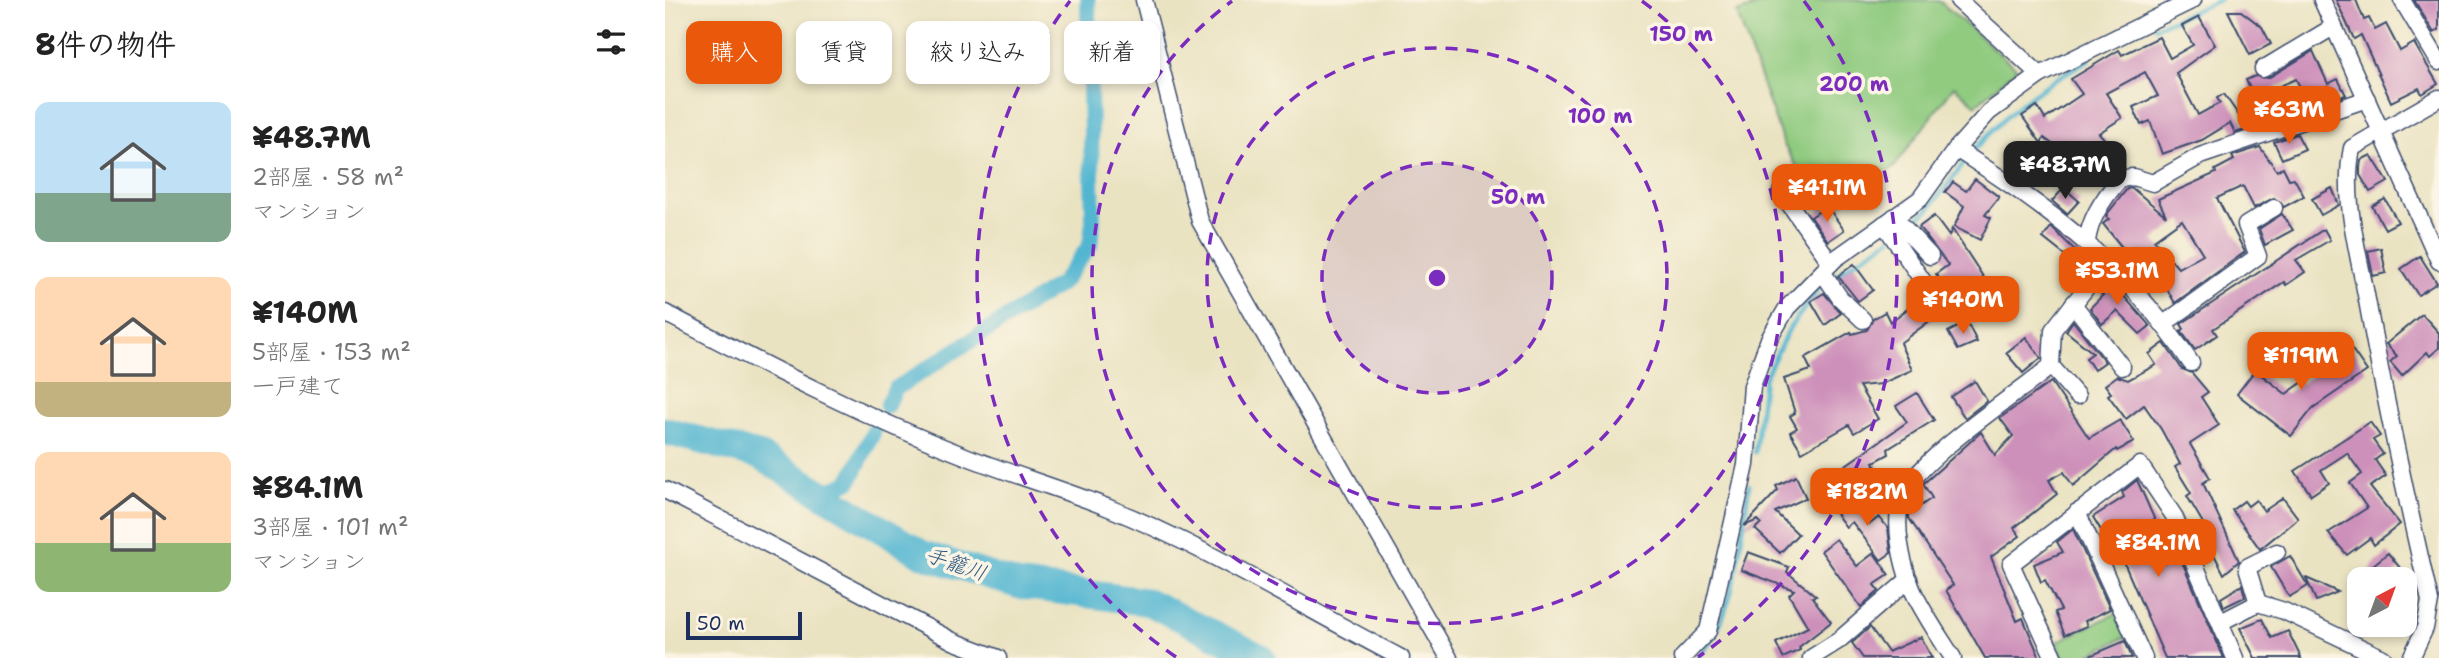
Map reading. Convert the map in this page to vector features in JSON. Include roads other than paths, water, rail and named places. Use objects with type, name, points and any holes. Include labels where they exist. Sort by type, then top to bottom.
[{"type":"street","points":[[1145,0],[1200,221],[1449,658]]},
{"type":"street","points":[[1958,0],[2040,75]]},
{"type":"street","points":[[1682,658],[1708,631],[1746,465],[1752,386],[1769,339],[1787,309],[1827,268],[1920,198],[1989,112],[2040,75],[2193,0]]},
{"type":"street","points":[[2322,0],[2439,261]]},
{"type":"street","points":[[2402,0],[2439,62]]},
{"type":"street","points":[[2263,69],[2333,27]]},
{"type":"street","points":[[2411,658],[2425,628],[2430,601],[2389,421],[2351,213],[2348,171],[2352,148],[2439,98]]},
{"type":"street","points":[[2087,241],[2088,231],[2106,195],[2120,179],[2133,177],[2153,183],[2200,156],[2367,99]]},
{"type":"street","points":[[1958,150],[2087,241],[2108,260],[2165,323],[2191,363]]},
{"type":"street","points":[[1781,192],[1827,268],[1840,298],[1863,320]]},
{"type":"street","points":[[2165,323],[2258,256],[2246,225],[2274,208]]},
{"type":"street","points":[[1891,222],[1905,241],[1931,293]]},
{"type":"street","points":[[1905,241],[1930,256]]},
{"type":"street","points":[[2077,396],[2051,366],[2051,334],[2108,260]]},
{"type":"street","points":[[2073,304],[2122,367]]},
{"type":"street","points":[[665,313],[776,370],[915,435],[968,458],[1109,508],[1197,548],[1263,580],[1340,627],[1401,658]]},
{"type":"street","points":[[1953,658],[1909,579],[1899,514],[1903,494],[1911,481],[1969,429],[2051,366]]},
{"type":"street","points":[[2053,658],[2011,564],[2140,465],[2174,516],[2235,658]]},
{"type":"street","points":[[665,491],[950,649],[998,658]]},
{"type":"street","points":[[2077,512],[2144,658]]},
{"type":"street","points":[[2258,603],[2247,566],[2277,552]]},
{"type":"street","points":[[1811,658],[1838,641],[1909,579]]},
{"type":"street","points":[[2221,622],[2258,603],[2284,611],[2383,658]]},
{"type":"waterway","points":[[887,406],[895,389],[1062,283],[1090,245],[1093,221],[1088,0]]},
{"type":"waterway","points":[[2156,27],[2220,0]]},
{"type":"waterway","points":[[1971,154],[2025,101],[2088,60]]},
{"type":"waterway","points":[[1906,227],[1927,211],[1966,161]]},
{"type":"waterway","points":[[1831,278],[1891,238]]},
{"type":"waterway","points":[[1755,452],[1764,379],[1790,327],[1824,283]]},
{"type":"waterway","name":"手籠川","points":[[665,431],[760,456],[922,554],[1018,585],[1148,602],[1262,658]]},
{"type":"waterway","points":[[822,494],[850,481],[874,431]]},
{"type":"waterway","points":[[1697,658],[1710,642],[1728,601],[1735,577],[1749,485]]}]
